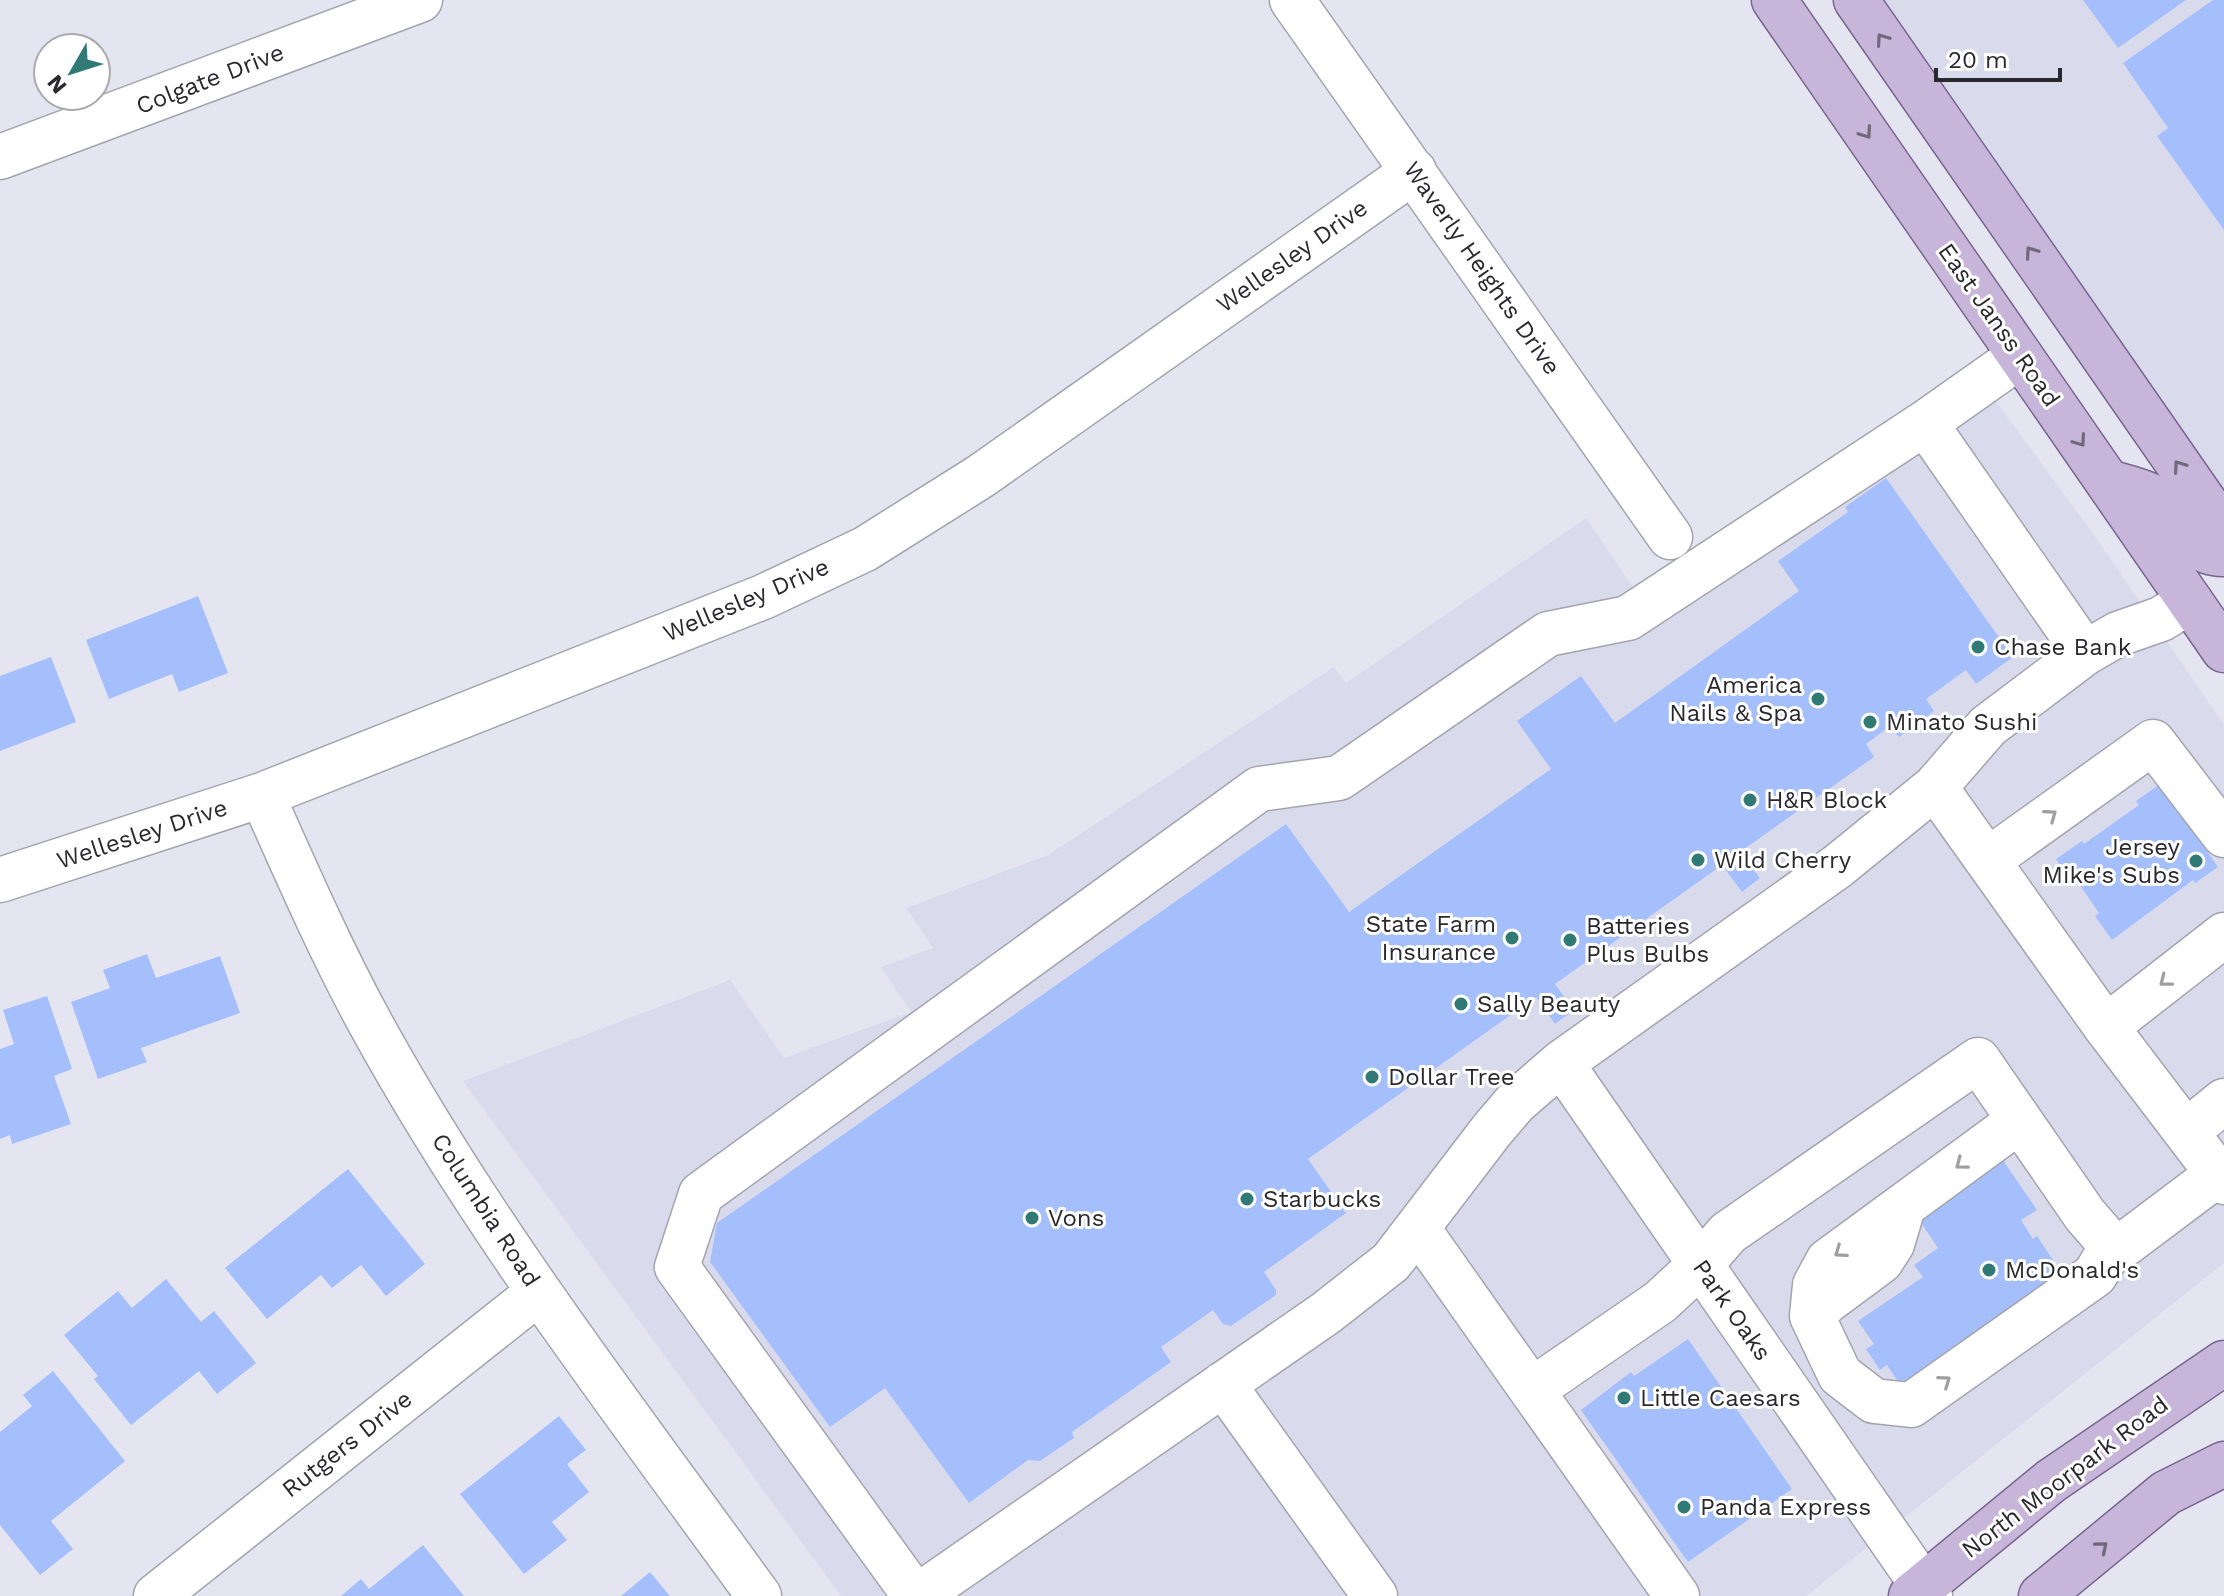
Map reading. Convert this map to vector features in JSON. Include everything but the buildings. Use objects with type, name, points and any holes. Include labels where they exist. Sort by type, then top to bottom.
[{"type":"main road","name":"East Janss Road","points":[[1774,0],[2107,481],[2207,602],[2224,650]]},
{"type":"main road","points":[[1856,0],[2224,530]]},
{"type":"main road","points":[[2107,481],[2156,499],[2200,548],[2224,554]]},
{"type":"main road","name":"North Moorpark Road","points":[[1921,1593],[2051,1481],[2164,1401],[2224,1363]]},
{"type":"main road","points":[[2041,1596],[2166,1493],[2224,1464]]},
{"type":"street","name":"Colgate Drive","points":[[0,157],[420,0]]},
{"type":"street","name":"Waverly Heights Drive","points":[[1292,0],[1670,537]]},
{"type":"street","name":"Wellesley Drive","points":[[0,880],[262,795],[763,597],[865,549],[981,476],[1414,171]]},
{"type":"street","points":[[2020,356],[1925,423],[1628,618],[1548,634],[1339,778],[1259,789],[701,1194],[677,1267],[916,1596],[1326,1313],[1391,1262],[1515,1103],[1561,1063],[1838,866],[1935,787],[1988,726],[2085,653],[2118,634],[2207,602]]},
{"type":"street","points":[[1925,423],[2085,653]]},
{"type":"street","points":[[1988,860],[2153,742],[2224,835]]},
{"type":"street","points":[[1935,787],[2106,1027],[2221,1178],[2125,1244],[2112,1246]]},
{"type":"street","name":"Columbia Road","points":[[262,795],[327,938],[369,1020],[425,1117],[539,1292],[759,1596]]},
{"type":"street","points":[[2106,1027],[2224,935]]},
{"type":"street","points":[[1532,1390],[1660,1302],[1701,1264],[1728,1233],[1978,1060],[2085,1215],[2112,1246]]},
{"type":"street","name":"Park Oaks","points":[[1561,1063],[1701,1264],[1921,1593]]},
{"type":"street","points":[[2186,1132],[2224,1101]]},
{"type":"street","points":[[2019,1121],[1828,1261],[1815,1285],[1812,1316],[1840,1375],[1874,1401],[1911,1405],[2095,1275],[2112,1246]]},
{"type":"street","points":[[1418,1229],[1677,1596]]},
{"type":"street","name":"Rutgers Drive","points":[[156,1596],[539,1292]]},
{"type":"street","points":[[1223,1384],[1375,1596]]},
{"type":"shaded area","points":[[1883,0],[2224,0],[2224,490],[2219,482]]},
{"type":"shaded area","points":[[1970,366],[2094,535],[2224,725],[2224,1263],[1806,1596],[841,1596],[463,1081],[730,980],[784,1058],[911,1012],[881,967],[933,948],[906,908],[1048,855],[1334,667],[1346,683],[1586,518],[1633,587]]},
{"type":"place","name":"Chase Bank","points":[[1978,647]]},
{"type":"place","name":"America Nails & Spa","points":[[1818,699]]},
{"type":"place","name":"Minato Sushi","points":[[1870,722]]},
{"type":"place","name":"H&R Block","points":[[1750,800]]},
{"type":"place","name":"Wild Cherry","points":[[1698,860]]},
{"type":"place","name":"Jersey Mike's Subs","points":[[2196,861]]},
{"type":"place","name":"State Farm Insurance","points":[[1512,938]]},
{"type":"place","name":"Batteries Plus Bulbs","points":[[1570,940]]},
{"type":"place","name":"Sally Beauty","points":[[1461,1004]]},
{"type":"place","name":"Dollar Tree","points":[[1372,1077]]},
{"type":"place","name":"Starbucks","points":[[1247,1199]]},
{"type":"place","name":"Vons","points":[[1032,1218]]},
{"type":"place","name":"McDonald's","points":[[1989,1270]]},
{"type":"place","name":"Little Caesars","points":[[1624,1398]]},
{"type":"place","name":"Panda Express","points":[[1684,1507]]}]
